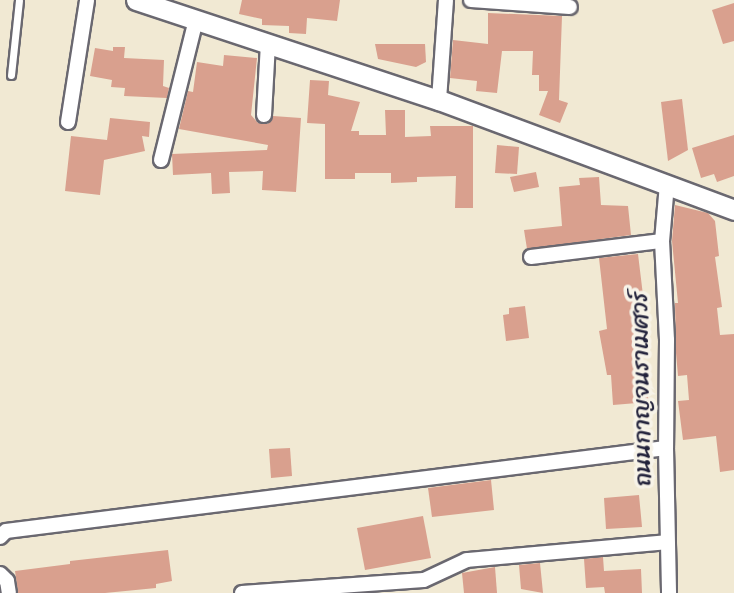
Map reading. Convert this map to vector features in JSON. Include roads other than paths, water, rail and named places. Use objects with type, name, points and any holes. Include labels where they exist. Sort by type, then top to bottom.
[{"type":"street","points":[[68,122],[87,0]]},
{"type":"street","points":[[136,0],[439,100],[734,210]]},
{"type":"street","points":[[439,100],[446,0]]},
{"type":"street","points":[[471,0],[570,7]]},
{"type":"street","points":[[161,160],[196,20]]},
{"type":"street","points":[[264,115],[268,43]]},
{"type":"street","name":"ถนนกาญจนราเมศวร์","points":[[667,184],[662,241],[667,341],[669,593]]},
{"type":"street","points":[[531,257],[662,241]]},
{"type":"street","points":[[0,537],[6,531],[666,448]]},
{"type":"street","points":[[242,593],[416,581],[434,578],[467,560],[667,542]]},
{"type":"street","points":[[0,574],[7,580],[9,593]]},
{"type":"lane","points":[[11,75],[19,0]]}]
